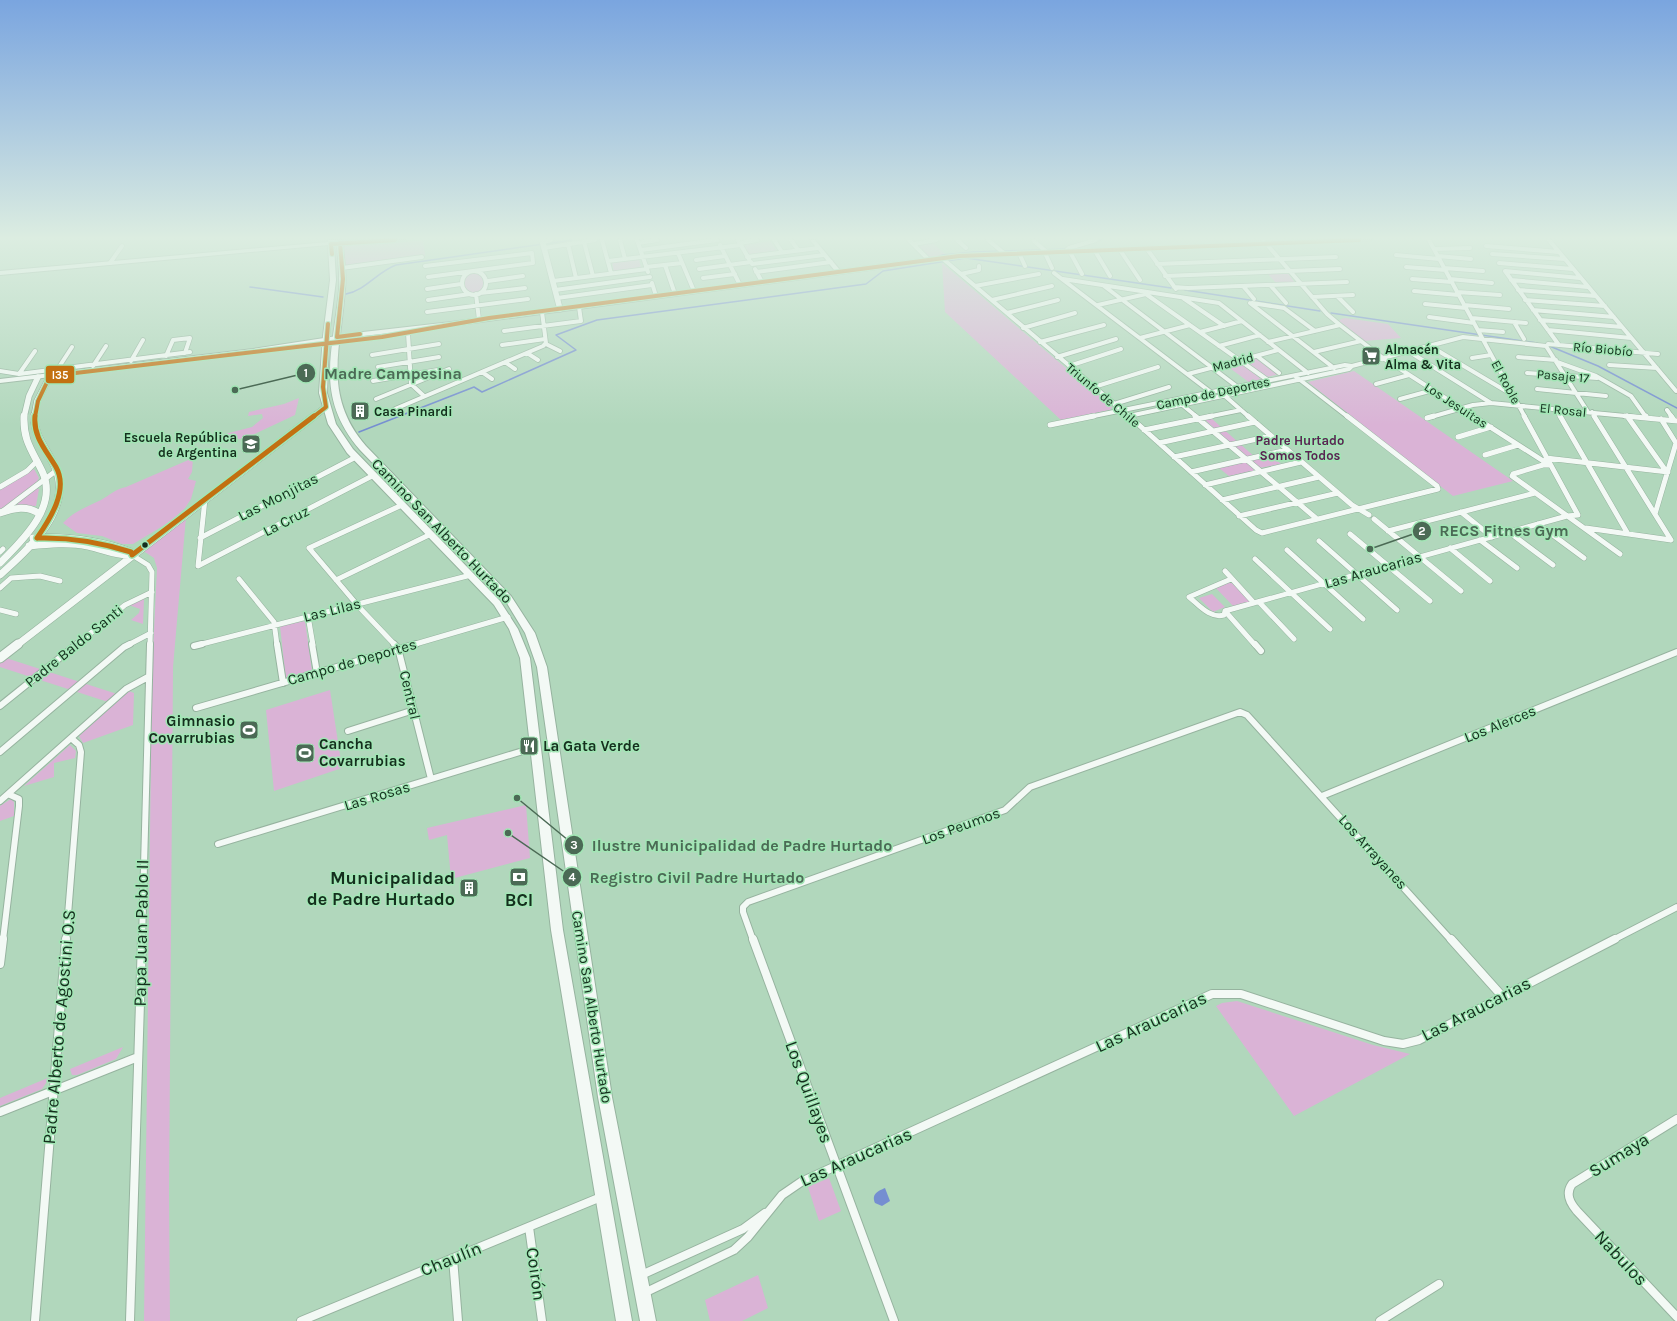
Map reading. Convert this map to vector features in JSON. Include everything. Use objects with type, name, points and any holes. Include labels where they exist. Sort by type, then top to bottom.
[{"type":"main road","name":"Camino San Alberto Hurtado","points":[[333,302],[332,341],[334,391],[340,412],[349,430],[364,448],[504,592],[523,620],[537,650],[543,672],[555,745],[569,854],[605,1097],[648,1321]]},
{"type":"main road","name":"Camino San Alberto Hurtado","points":[[340,302],[323,393],[326,407],[338,434],[356,457],[471,575],[508,618],[521,645],[526,666],[557,930],[601,1197],[624,1321]]},
{"type":"main road","points":[[0,381],[332,341],[616,302]]},
{"type":"main road","points":[[332,341],[408,333],[451,324]]},
{"type":"street","points":[[478,302],[479,320]]},
{"type":"street","points":[[427,312],[509,302]]},
{"type":"street","points":[[558,302],[560,309]]},
{"type":"street","name":"Triunfo de Chile","points":[[994,302],[1023,328],[1129,416],[1256,530],[1262,533],[1317,519]]},
{"type":"street","points":[[1007,313],[1052,302]]},
{"type":"street","points":[[1092,302],[1212,393]]},
{"type":"street","points":[[1098,306],[1115,302]]},
{"type":"street","points":[[1124,302],[1166,331],[1239,388]]},
{"type":"street","points":[[1157,302],[1269,381]]},
{"type":"street","points":[[1187,302],[1224,326]]},
{"type":"street","points":[[1210,302],[1219,303],[1308,373]]},
{"type":"street","name":"Los Jesuitas","points":[[1317,302],[1340,325],[1383,358],[1550,465]]},
{"type":"street","points":[[1343,302],[1353,312]]},
{"type":"street","name":"El Roble","points":[[1463,302],[1578,515],[1567,516]]},
{"type":"street","points":[[1527,302],[1558,345]]},
{"type":"street","points":[[1548,302],[1605,306]]},
{"type":"street","points":[[1601,302],[1676,390]]},
{"type":"street","points":[[1315,330],[1284,308],[1250,303],[1334,368]]},
{"type":"street","points":[[1425,304],[1509,309]]},
{"type":"street","points":[[504,331],[581,321],[579,307]]},
{"type":"street","points":[[1533,310],[1614,317]]},
{"type":"street","points":[[542,312],[546,341]]},
{"type":"street","points":[[1023,328],[1076,313]]},
{"type":"street","points":[[1429,317],[1526,323]]},
{"type":"street","points":[[1540,320],[1622,327]]},
{"type":"street","points":[[1200,332],[1242,321]]},
{"type":"street","points":[[1514,322],[1524,339]]},
{"type":"street","points":[[1040,342],[1104,325]]},
{"type":"street","points":[[1140,338],[1190,325]]},
{"type":"street","points":[[1268,342],[1340,325]]},
{"type":"street","points":[[1548,330],[1631,338]]},
{"type":"street","points":[[1481,335],[1503,332]]},
{"type":"street","points":[[408,333],[411,384],[424,396]]},
{"type":"street","points":[[1219,346],[1260,335]]},
{"type":"street","points":[[1481,335],[1546,346],[1590,412],[1671,540],[1584,528]]},
{"type":"street","name":"Campo de Deportes","points":[[1050,425],[1123,412],[1308,373],[1352,366],[1463,337],[1481,335]]},
{"type":"street","points":[[166,356],[173,340],[190,338],[185,353]]},
{"type":"street","points":[[131,361],[143,340]]},
{"type":"street","points":[[1058,357],[1116,340]]},
{"type":"street","points":[[395,409],[527,353],[546,341]]},
{"type":"street","points":[[502,345],[546,341],[560,351]]},
{"type":"street","points":[[1314,352],[1361,341]]},
{"type":"street","points":[[372,355],[439,344]]},
{"type":"street","name":"Río Biobío","points":[[1548,344],[1658,354]]},
{"type":"street","points":[[93,366],[106,346]]},
{"type":"street","points":[[1430,346],[1512,395]]},
{"type":"street","points":[[56,370],[72,348]]},
{"type":"street","points":[[1069,366],[1122,349]]},
{"type":"street","name":"Madrid","points":[[1188,374],[1278,350]]},
{"type":"street","points":[[1408,351],[1491,403]]},
{"type":"street","points":[[19,374],[35,352]]},
{"type":"street","points":[[0,371],[19,374],[93,366],[190,352]]},
{"type":"street","points":[[527,353],[538,360]]},
{"type":"street","points":[[1472,358],[1491,355]]},
{"type":"street","points":[[1257,356],[1280,373]]},
{"type":"street","points":[[378,367],[439,357]]},
{"type":"street","points":[[1518,357],[1556,361],[1598,378],[1633,398],[1647,418]]},
{"type":"street","points":[[505,362],[515,369]]},
{"type":"street","points":[[1609,365],[1657,368]]},
{"type":"street","name":"Campo de Deportes","points":[[1129,416],[1301,380],[1350,369],[1352,366]]},
{"type":"street","points":[[1094,387],[1158,367]]},
{"type":"street","points":[[373,381],[449,368],[376,399]]},
{"type":"street","points":[[482,372],[492,379]]},
{"type":"street","name":"Pasaje 17","points":[[1527,372],[1598,378]]},
{"type":"street","points":[[1376,384],[1409,375]]},
{"type":"street","points":[[0,575],[37,538],[49,520],[56,505],[59,485],[57,470],[41,444],[35,429],[34,409],[40,392],[50,376]]},
{"type":"street","points":[[1177,401],[1317,519],[1438,489],[1437,486],[1295,376]]},
{"type":"street","points":[[0,564],[23,539],[40,514],[45,496],[45,478],[30,449],[24,433],[24,411],[28,397],[38,377]]},
{"type":"street","points":[[1114,404],[1169,387]]},
{"type":"street","points":[[1537,389],[1606,396]]},
{"type":"street","points":[[1400,399],[1433,390]]},
{"type":"street","points":[[1225,396],[1338,493],[1368,515]]},
{"type":"street","name":"El Rosal","points":[[1427,418],[1461,408],[1491,403],[1676,421]]},
{"type":"street","points":[[0,658],[326,407]]},
{"type":"street","points":[[24,411],[34,409]]},
{"type":"street","points":[[1556,409],[1628,534]]},
{"type":"street","points":[[1144,430],[1241,410]]},
{"type":"street","points":[[1667,410],[1676,421]]},
{"type":"street","points":[[1627,416],[1662,467],[1668,472]]},
{"type":"street","points":[[1655,514],[1676,442],[1661,419]]},
{"type":"street","points":[[1159,443],[1255,422]]},
{"type":"street","points":[[1458,437],[1491,427]]},
{"type":"street","points":[[24,433],[35,429]]},
{"type":"street","points":[[1174,457],[1271,436]]},
{"type":"street","points":[[1485,455],[1518,445]]},
{"type":"street","points":[[1191,472],[1288,450]]},
{"type":"street","name":"Las Monjitas","points":[[200,538],[356,457]]},
{"type":"street","points":[[1546,458],[1668,472]]},
{"type":"street","points":[[0,487],[27,471],[37,461]]},
{"type":"street","points":[[1205,485],[1301,462]]},
{"type":"street","points":[[1550,465],[1543,465],[1512,475],[1620,554]]},
{"type":"street","points":[[0,513],[57,470]]},
{"type":"street","name":"La Cruz","points":[[200,538],[198,566],[374,475]]},
{"type":"street","points":[[1222,500],[1319,477]]},
{"type":"street","points":[[1239,516],[1338,493]]},
{"type":"street","points":[[1388,531],[1535,493]]},
{"type":"street","points":[[200,538],[205,499]]},
{"type":"street","name":"Central","points":[[402,505],[310,548],[356,604],[398,648],[431,780]]},
{"type":"street","points":[[0,513],[23,508],[32,509],[40,514]]},
{"type":"street","points":[[1461,512],[1492,536]]},
{"type":"street","name":"Las Araucarias","points":[[1231,579],[1189,597],[1212,614],[1220,616],[1224,614],[1225,611],[1256,602],[1567,516]]},
{"type":"street","points":[[1374,519],[1461,592]]},
{"type":"street","points":[[1538,524],[1584,558]]},
{"type":"street","points":[[1510,532],[1553,565]]},
{"type":"street","points":[[336,580],[431,534]]},
{"type":"street","points":[[1350,534],[1430,601]]},
{"type":"street","points":[[23,539],[63,536],[87,538],[105,542],[131,552],[132,555]]},
{"type":"street","points":[[1480,540],[1517,568]]},
{"type":"street","points":[[1319,541],[1397,610]]},
{"type":"street","points":[[16,547],[31,545],[79,544],[123,556],[132,555]]},
{"type":"street","points":[[1450,548],[1490,581]]},
{"type":"street","points":[[1287,550],[1363,619]]},
{"type":"street","name":"Papa Juan Pablo II","points":[[130,1321],[148,677],[152,592],[152,570],[150,565],[132,555]]},
{"type":"street","points":[[1255,559],[1330,629]]},
{"type":"street","points":[[1225,571],[1231,579],[1294,639]]},
{"type":"street","name":"Las Lilas","points":[[194,646],[471,575]]},
{"type":"street","points":[[0,588],[11,578],[40,576],[60,581]]},
{"type":"street","points":[[239,579],[274,622],[283,683]]},
{"type":"street","name":"Padre Baldo Santi","points":[[0,706],[125,605],[152,592]]},
{"type":"street","points":[[0,610],[16,614]]},
{"type":"street","points":[[1225,611],[1261,652]]},
{"type":"street","points":[[308,616],[317,673]]},
{"type":"street","name":"Campo de Deportes","points":[[196,708],[398,648],[508,618]]},
{"type":"street","points":[[0,752],[124,647],[151,633]]},
{"type":"street","name":"Los Alerces","points":[[1322,796],[1677,652]]},
{"type":"street","points":[[0,801],[126,689],[148,677]]},
{"type":"street","points":[[348,731],[414,710]]},
{"type":"street","name":"Los Arrayanes","points":[[1242,712],[1247,715],[1322,796],[1502,996]]},
{"type":"street","name":"Los Peumos","points":[[743,907],[748,902],[1005,810],[1030,787],[1242,712]]},
{"type":"street","name":"Padre Alberto de Agostini O.S","points":[[35,1321],[81,752],[79,745],[71,738]]},
{"type":"street","name":"Las Rosas","points":[[218,844],[536,748]]},
{"type":"street","points":[[0,964],[19,806],[19,799],[8,794]]},
{"type":"street","name":"Los Quillayes","points":[[743,907],[743,912],[894,1321]]},
{"type":"street","name":"Las Araucarias","points":[[639,1276],[743,1229],[767,1211],[782,1195],[797,1183],[837,1167],[1212,994],[1241,994],[1384,1041],[1403,1044],[1419,1040],[1677,907]]},
{"type":"street","points":[[0,1112],[138,1057]]},
{"type":"street","name":"Sumaya","points":[[1568,1196],[1569,1187],[1572,1184],[1677,1119]]},
{"type":"street","name":"Nabulos","points":[[1568,1196],[1577,1212],[1677,1317]]},
{"type":"street","name":"Chaulín","points":[[301,1321],[601,1197]]},
{"type":"street","name":"Las Araucarias","points":[[642,1294],[734,1250],[744,1243],[755,1231],[767,1211]]},
{"type":"street","name":"Coirón","points":[[529,1227],[542,1321]]},
{"type":"street","points":[[452,1258],[458,1321]]},
{"type":"street","points":[[1380,1321],[1439,1284]]},
{"type":"shaded area","points":[[944,302],[988,302],[1112,407],[1110,410],[1061,420],[945,312]]},
{"type":"shaded area","points":[[1345,318],[1388,324],[1401,338],[1364,341],[1339,321]]},
{"type":"shaded area","points":[[1258,358],[1280,374],[1267,377],[1247,362]]},
{"type":"shaded area","points":[[1241,363],[1262,380],[1250,383],[1227,366]]},
{"type":"shaded area","points":[[1354,371],[1513,481],[1453,496],[1308,382]]},
{"type":"shaded area","points":[[299,398],[295,415],[246,438],[221,441],[221,435],[252,427],[263,418],[262,414],[248,416],[249,412],[284,404]]},
{"type":"shaded area","points":[[1211,418],[1257,459],[1271,456],[1281,464],[1259,468],[1205,420]]},
{"type":"shaded area","points":[[193,458],[192,472],[188,479],[196,481],[191,499],[185,508],[171,521],[133,544],[122,544],[102,536],[77,533],[63,523],[76,512],[122,488]]},
{"type":"shaded area","points":[[1244,462],[1248,463],[1254,469],[1253,471],[1229,476],[1219,468]]},
{"type":"shaded area","points":[[34,469],[39,478],[32,488],[22,496],[0,509],[0,490]]},
{"type":"shaded area","points":[[36,489],[39,489],[36,506],[16,505]]},
{"type":"shaded area","points":[[186,517],[173,667],[169,1192],[170,1321],[144,1321],[152,672],[157,568],[154,558],[142,550]]},
{"type":"shaded area","points":[[1230,581],[1250,602],[1234,607],[1214,586]]},
{"type":"shaded area","points":[[1212,594],[1225,607],[1213,612],[1199,598]]},
{"type":"shaded area","points":[[144,599],[143,624],[131,620],[139,613],[140,609],[129,605]]},
{"type":"shaded area","points":[[305,621],[312,671],[286,680],[280,626]]},
{"type":"shaded area","points":[[6,658],[117,694],[108,702],[0,667],[0,662]]},
{"type":"shaded area","name":"Cancha Covarrubias","points":[[330,690],[342,768],[274,791],[266,710]]},
{"type":"shaded area","points":[[129,691],[134,693],[133,725],[83,743],[79,736]]},
{"type":"shaded area","points":[[70,745],[76,751],[75,758],[54,763],[54,777],[24,786]]},
{"type":"shaded area","points":[[11,799],[14,802],[14,816],[0,821],[0,806]]},
{"type":"shaded area","points":[[526,805],[530,858],[451,879],[447,835],[429,840],[427,828]]},
{"type":"shaded area","points":[[1237,1001],[1373,1045],[1410,1054],[1294,1116],[1216,1006],[1222,1003]]},
{"type":"shaded area","points":[[123,1047],[116,1059],[77,1075],[72,1075],[70,1069]]},
{"type":"shaded area","points":[[50,1077],[42,1089],[0,1106],[0,1098]]},
{"type":"shaded area","points":[[829,1178],[841,1211],[819,1221],[808,1187]]},
{"type":"shaded area","points":[[758,1275],[768,1308],[742,1321],[710,1321],[705,1300]]},
{"type":"water","points":[[885,1188],[890,1201],[882,1206],[875,1203],[874,1197],[878,1192]]},
{"type":"waterway","points":[[359,432],[474,387],[482,392],[576,350],[556,335],[597,320],[734,302]]},
{"type":"waterway","points":[[1260,302],[1320,311]]},
{"type":"waterway","points":[[1331,313],[1537,343]]},
{"type":"waterway","points":[[1547,345],[1598,366],[1677,408]]},
{"type":"transit line","name":"I35","points":[[341,302],[337,337],[360,334]]},
{"type":"transit line","name":"I35","points":[[37,538],[56,506],[60,488],[57,469],[38,437],[35,419],[38,401],[50,376],[382,337],[489,318],[613,302]]},
{"type":"transit line","name":"I35","points":[[37,538],[85,540],[119,548],[131,552],[132,555],[326,407],[323,387],[328,324]]},
{"type":"place","name":"Almacén Alma & Vita","points":[[1371,356]]},
{"type":"place","name":"Madre Campesina","points":[[235,390]]},
{"type":"place","name":"Casa Pinardi","points":[[360,411]]},
{"type":"place","name":"Escuela República de Argentina","points":[[251,444]]},
{"type":"place","name":"RECS Fitnes Gym","points":[[1370,549]]},
{"type":"place","name":"Gimnasio Covarrubias","points":[[249,730]]},
{"type":"place","name":"La Gata Verde","points":[[529,746]]},
{"type":"place","name":"Cancha Covarrubias","points":[[305,753]]},
{"type":"place","name":"Ilustre Municipalidad de Padre Hurtado","points":[[517,798]]},
{"type":"place","name":"Registro Civil Padre Hurtado","points":[[508,833]]},
{"type":"place","name":"BCI","points":[[519,877]]},
{"type":"place","name":"Municipalidad de Padre Hurtado","points":[[469,888]]},
{"type":"district","name":"Padre Hurtado Somos Todos","points":[[1300,448]]}]
